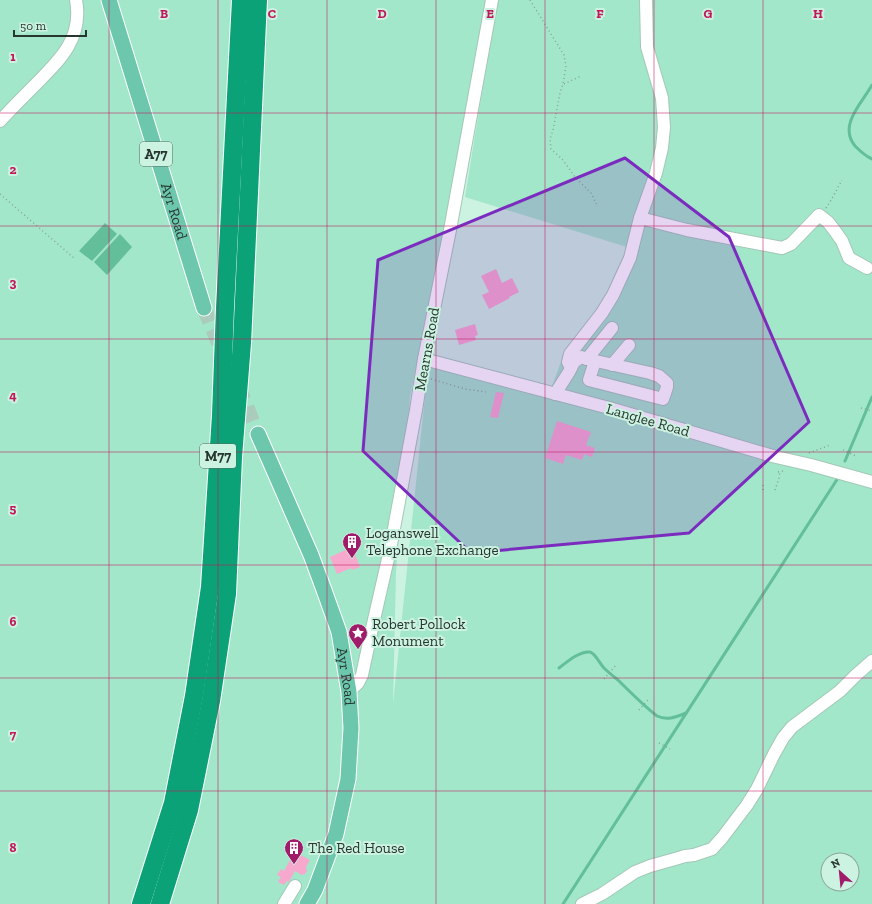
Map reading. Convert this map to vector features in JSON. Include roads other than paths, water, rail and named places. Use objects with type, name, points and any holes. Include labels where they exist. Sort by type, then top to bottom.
[{"type":"highway","name":"M77","points":[[141,904],[173,804],[194,696],[210,587],[221,415],[241,0]]},
{"type":"highway","name":"M77","points":[[160,904],[189,810],[211,701],[228,594],[233,457],[242,343],[258,0]]},
{"type":"main road","name":"Ayr Road","points":[[109,0],[204,308]]},
{"type":"main road","name":"Ayr Road","points":[[258,434],[311,555],[339,632],[349,692],[352,728],[348,779],[336,834],[315,890],[307,904]]},
{"type":"street","points":[[0,120],[55,64],[68,46],[73,38],[78,18],[76,0]]},
{"type":"street","name":"Mearns Road","points":[[349,692],[358,683],[362,675],[390,550],[424,359],[453,215],[492,0]]},
{"type":"street","points":[[571,368],[568,362],[570,354],[602,313],[613,295],[630,258],[640,218],[656,173],[662,148],[664,127],[662,98],[647,47],[646,0]]},
{"type":"street","points":[[640,218],[687,230],[782,248],[791,244],[819,215],[828,222],[842,241],[849,258],[867,268]]},
{"type":"street","points":[[555,394],[574,362],[581,358],[591,360],[612,365],[642,366],[667,382],[663,399],[589,380],[591,360],[612,328]]},
{"type":"street","points":[[612,365],[629,345]]},
{"type":"street","name":"Langlee Road","points":[[424,359],[613,409],[793,462],[811,465],[872,482]]},
{"type":"street","points":[[582,904],[602,894],[635,872],[650,866],[712,849],[747,805],[783,738],[792,727],[840,690],[872,661]]},
{"type":"street","points":[[284,904],[295,886]]},
{"type":"waterway","points":[[872,85],[853,114],[849,130],[850,138],[855,146],[872,159]]},
{"type":"waterway","points":[[845,461],[872,397]]},
{"type":"waterway","points":[[563,904],[838,478]]},
{"type":"waterway","points":[[559,668],[577,655],[590,652],[594,654],[606,670],[657,716],[668,718],[686,713]]},
{"type":"tunnel","points":[[204,308],[223,353]]},
{"type":"tunnel","points":[[238,386],[258,434]]},
{"type":"place","name":"Loganswell Telephone Exchange","points":[[352,559]]},
{"type":"place","name":"Robert Pollock Monument","points":[[358,650]]},
{"type":"place","name":"The Red House","points":[[294,865]]}]
